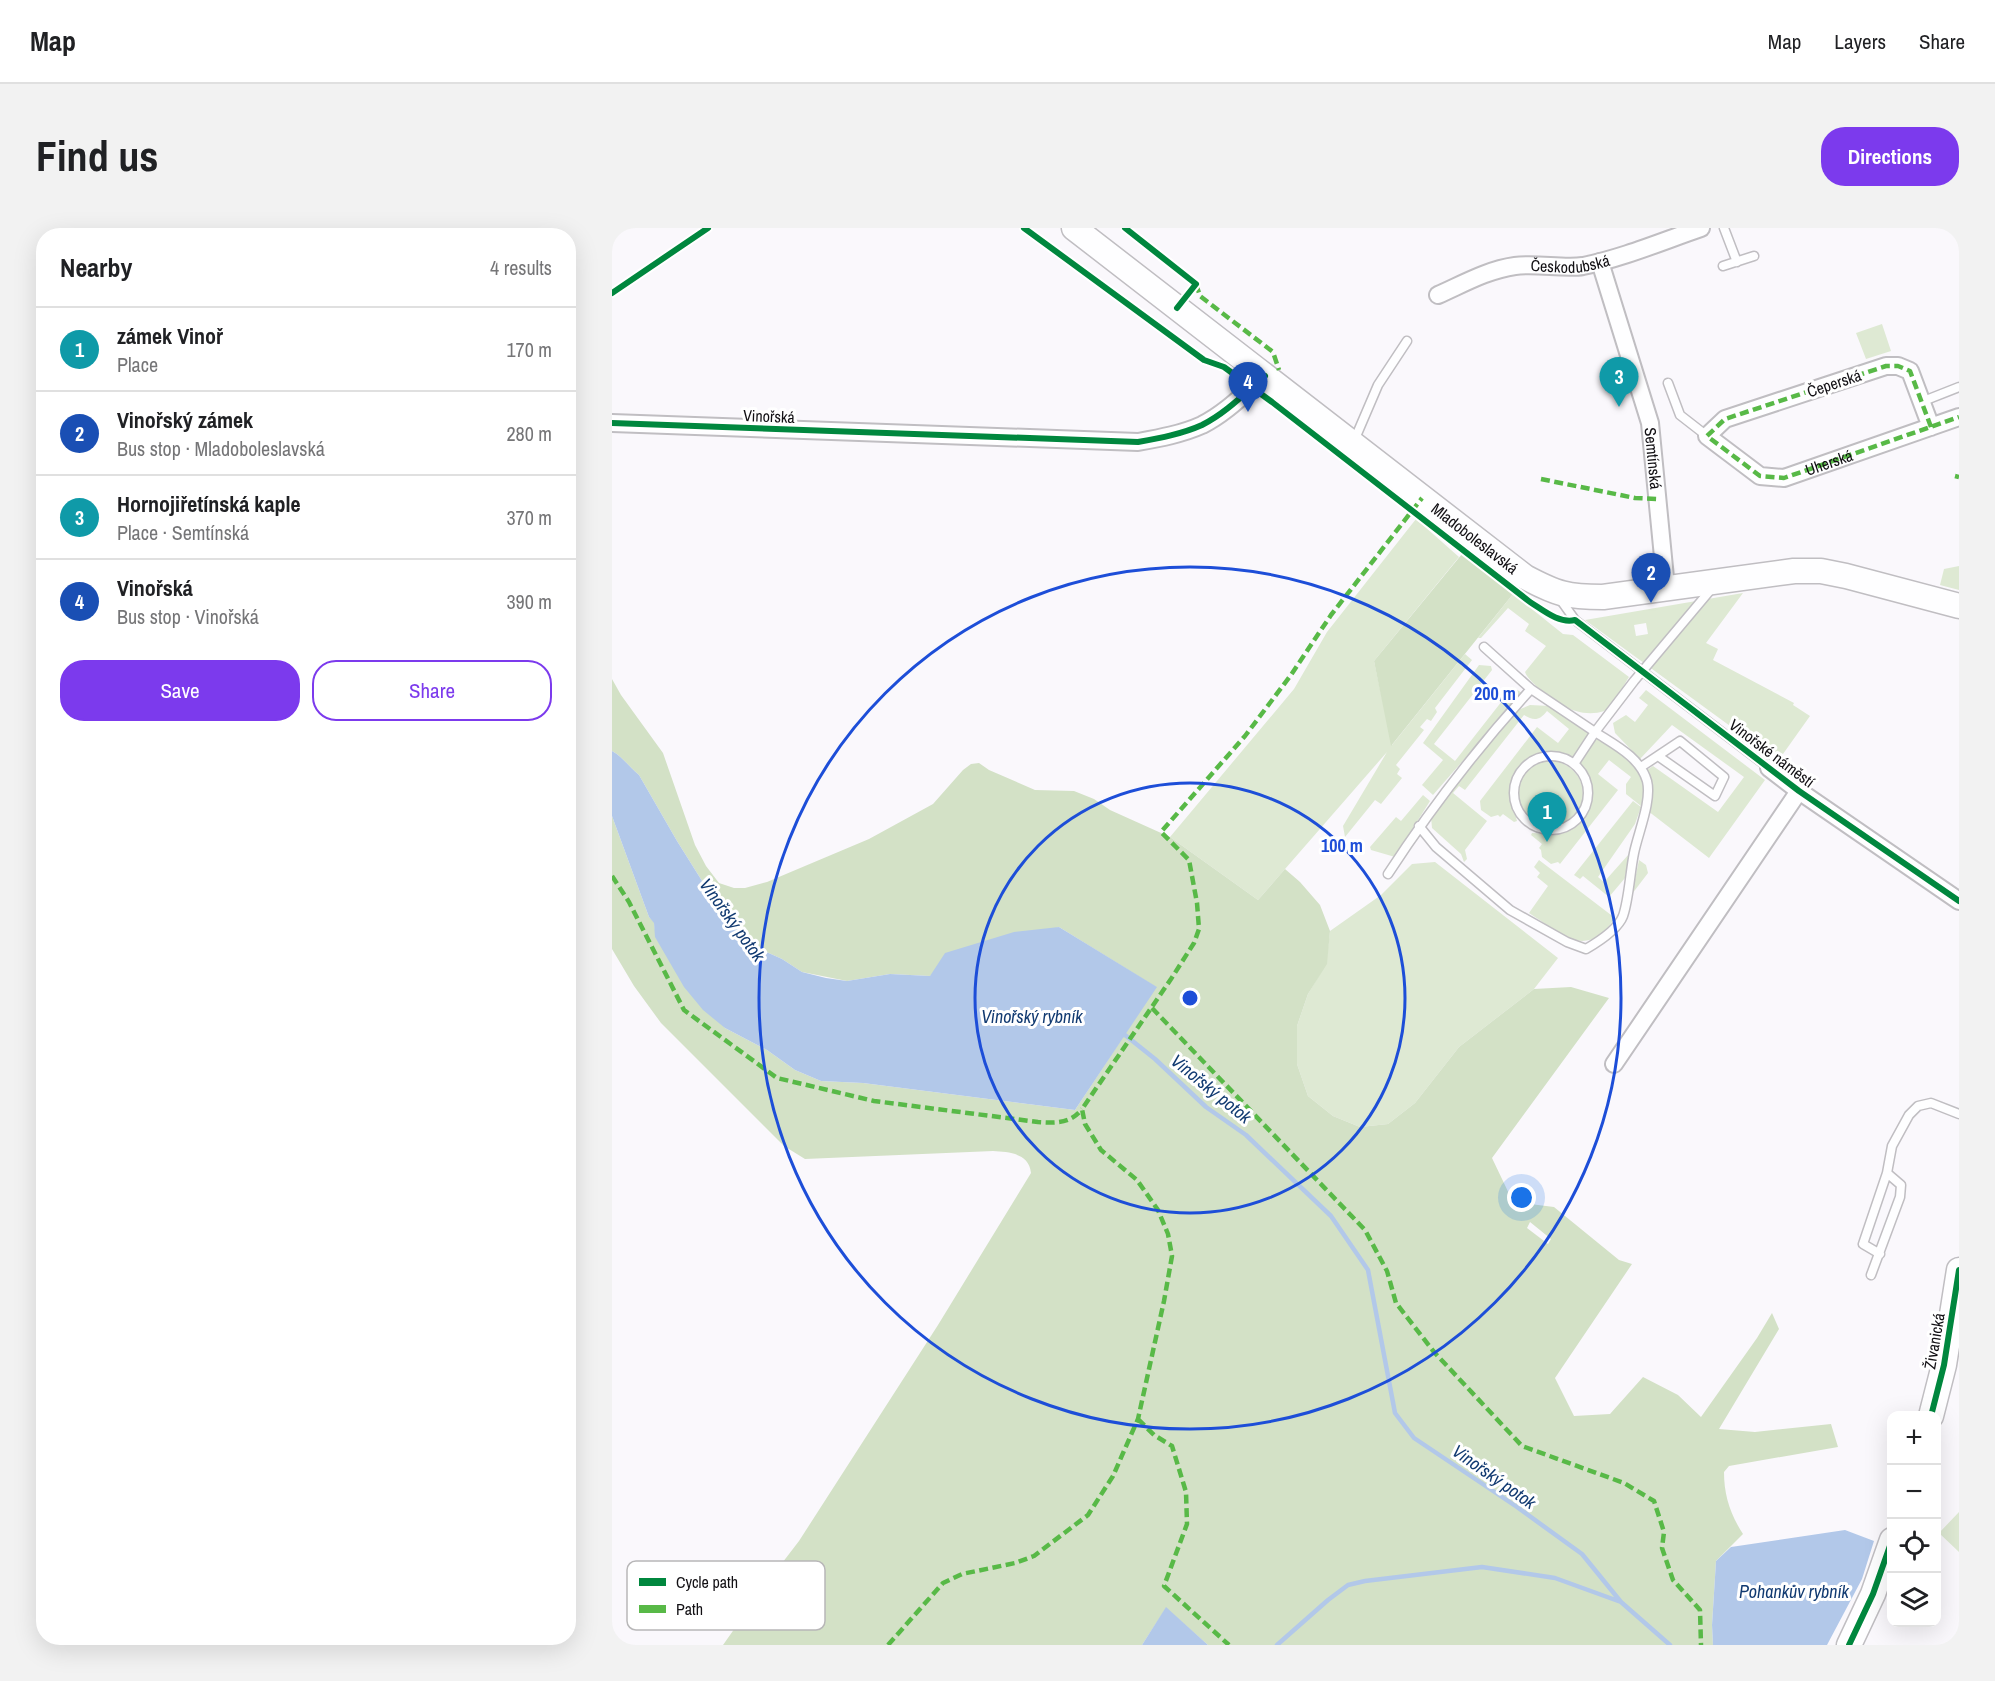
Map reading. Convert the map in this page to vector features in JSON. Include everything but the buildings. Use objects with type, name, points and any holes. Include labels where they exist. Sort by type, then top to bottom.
[{"type":"main road","name":"Mladoboleslavská","points":[[1074,228],[1525,577],[1554,592],[1571,597],[1603,597],[1794,571],[1821,571],[1959,606]]},
{"type":"main road","name":"Živanická","points":[[1932,1411],[1944,1365],[1959,1269]]},
{"type":"main road","points":[[1849,1645],[1873,1594],[1887,1554]]},
{"type":"street","name":"Českodubská","points":[[1438,295],[1490,272],[1515,266],[1580,267],[1701,228]]},
{"type":"street","name":"Semtínská","points":[[1600,262],[1650,423],[1666,588]]},
{"type":"street","name":"Čeperská","points":[[1707,436],[1725,419],[1886,366],[1898,366],[1910,371],[1931,427]]},
{"type":"street","name":"Vinořská","points":[[612,423],[1138,442],[1187,431],[1203,424],[1221,414],[1265,376]]},
{"type":"street","name":"Uherská","points":[[1707,436],[1760,476],[1784,478],[1959,417]]},
{"type":"street","name":"Vinořské náměstí","points":[[1768,768],[1959,901]]},
{"type":"street","name":"Vinořské náměstí","points":[[1614,1064],[1799,791]]},
{"type":"lane","points":[[1724,228],[1737,262]]},
{"type":"lane","points":[[1723,266],[1754,256]]},
{"type":"lane","points":[[1353,444],[1378,385],[1407,341]]},
{"type":"lane","points":[[1668,383],[1680,415],[1707,436]]},
{"type":"lane","points":[[1921,402],[1959,387]]},
{"type":"lane","points":[[1574,764],[1595,732],[1643,671],[1718,582]]},
{"type":"lane","name":"Vinořské náměstí","points":[[1554,592],[1575,620],[1768,768]]},
{"type":"lane","points":[[1419,826],[1436,848],[1510,910],[1567,942],[1586,949],[1601,941],[1622,918],[1647,798],[1647,783],[1641,767],[1627,752],[1531,689],[1484,647]]},
{"type":"lane","points":[[1388,874],[1419,826],[1490,734],[1531,689]]},
{"type":"lane","points":[[1641,767],[1680,741],[1724,777],[1715,796],[1658,756]]},
{"type":"lane","points":[[1541,757],[1564,758],[1574,764],[1583,774],[1587,786],[1587,799],[1576,820],[1565,827],[1552,830],[1529,823],[1515,803],[1516,780],[1522,770],[1541,757]]},
{"type":"lane","points":[[1880,1254],[1863,1244],[1887,1173],[1892,1146],[1908,1116],[1918,1107],[1931,1103],[1959,1114]]},
{"type":"lane","points":[[1871,1275],[1900,1197],[1901,1185],[1887,1173]]},
{"type":"green space","points":[[1882,324],[1891,351],[1866,359],[1856,333]]},
{"type":"green space","points":[[1416,519],[1459,557],[1374,661],[1392,745],[1465,654],[1472,660],[1435,708],[1437,712],[1431,721],[1427,719],[1420,727],[1424,730],[1396,765],[1400,769],[1397,774],[1402,778],[1381,804],[1375,800],[1345,837],[1343,826],[1387,752],[1258,900],[1170,837],[1294,689],[1327,632]]},
{"type":"green space","points":[[1462,554],[1513,594],[1391,746],[1374,661]]},
{"type":"green space","points":[[1959,566],[1959,590],[1940,585],[1944,569]]},
{"type":"green space","points":[[1743,593],[1706,643],[1718,649],[1713,660],[1794,703],[1793,705],[1810,716],[1778,761],[1585,620]],"holes":[[[1646,623],[1648,634],[1636,636],[1634,625]]]},
{"type":"green space","points":[[1513,594],[1563,634],[1573,635],[1629,677],[1608,708],[1594,713],[1583,713],[1570,709],[1555,701],[1533,683],[1525,672],[1546,646],[1525,631],[1529,624],[1508,608],[1481,638],[1478,638]]},
{"type":"green space","points":[[1479,665],[1491,666],[1492,670],[1434,744],[1455,761],[1513,687],[1522,693],[1433,795],[1422,785],[1443,760],[1423,743]]},
{"type":"green space","points":[[612,679],[663,753],[695,845],[706,866],[719,883],[734,888],[745,888],[767,882],[869,839],[933,804],[963,770],[971,764],[979,763],[989,770],[1035,790],[1074,791],[1094,799],[1110,810],[1170,837],[1258,900],[1285,869],[1320,905],[1330,931],[1327,964],[1308,994],[1297,1026],[1297,1064],[1308,1096],[1333,1116],[1360,1127],[1388,1124],[1415,1103],[1459,1047],[1534,989],[1571,987],[1609,998],[1492,1158],[1513,1202],[1554,1207],[1619,1260],[1632,1264],[1555,1378],[1574,1416],[1610,1414],[1643,1377],[1678,1395],[1701,1417],[1772,1313],[1779,1329],[1719,1429],[1755,1432],[1831,1424],[1838,1447],[1729,1466],[1724,1472],[1729,1504],[1743,1534],[1716,1561],[1713,1645],[1208,1645],[1166,1608],[1142,1645],[723,1645],[734,1630],[825,1630],[825,1561],[784,1561],[799,1541],[938,1325],[1031,1173],[1026,1161],[1017,1155],[1005,1152],[805,1159],[784,1146],[661,1023],[634,986],[612,949],[612,816],[649,917],[654,922],[656,938],[725,1028],[767,1050],[795,1070],[821,1081],[863,1083],[1075,1110],[1156,987],[1059,927],[930,976],[890,974],[847,981],[802,972],[762,950],[744,930],[733,927],[677,841],[639,775],[612,751]],"holes":[[[1530,1222],[1551,1239],[1548,1244],[1527,1228]]]},
{"type":"green space","points":[[1646,690],[1765,780],[1709,858],[1648,811],[1652,790],[1647,770],[1653,766],[1718,812],[1744,777],[1672,725],[1640,759],[1615,733],[1613,723],[1626,715],[1635,722],[1648,705],[1639,698]]},
{"type":"green space","points":[[1530,705],[1550,706],[1592,732],[1577,755],[1569,757],[1546,753],[1537,755],[1522,764],[1512,778],[1509,795],[1517,821],[1514,822],[1503,814],[1500,817],[1498,815],[1491,817],[1481,810],[1480,801],[1537,727],[1558,743],[1569,729],[1547,711],[1536,719],[1524,715],[1465,790],[1459,786],[1453,793],[1487,821],[1465,850],[1467,859],[1464,862],[1461,854],[1432,828],[1431,817],[1442,798],[1518,710]]},
{"type":"green space","points":[[1601,736],[1640,774],[1644,794],[1641,806],[1626,794],[1626,784],[1631,777],[1609,760],[1598,774],[1618,790],[1560,864],[1558,862],[1551,864],[1542,857],[1539,848],[1542,844],[1531,835],[1532,833],[1552,835],[1564,833],[1584,817],[1591,792],[1581,762],[1589,748]]},
{"type":"green space","points":[[1550,761],[1563,764],[1573,771],[1580,781],[1583,794],[1580,807],[1573,817],[1563,824],[1550,827],[1537,824],[1527,817],[1520,807],[1517,794],[1520,781],[1527,771],[1537,764]]},
{"type":"green space","points":[[1423,795],[1430,801],[1395,857],[1371,850],[1370,847],[1396,817],[1401,821]]},
{"type":"green space","points":[[1633,801],[1641,807],[1635,824],[1598,877],[1604,882],[1629,854],[1625,878],[1609,897],[1583,876],[1580,879],[1574,875]]},
{"type":"green space","points":[[1539,860],[1615,918],[1604,931],[1584,941],[1573,940],[1529,913],[1548,886],[1537,877],[1540,873],[1534,867]]},
{"type":"green space","points":[[1639,860],[1646,865],[1648,873],[1632,894]]},
{"type":"green space","points":[[1435,862],[1558,958],[1534,989],[1459,1047],[1415,1103],[1388,1124],[1360,1127],[1333,1116],[1308,1096],[1297,1064],[1297,1026],[1308,994],[1326,964],[1330,931],[1381,895],[1412,864]]},
{"type":"green space","points":[[1959,1512],[1959,1552],[1941,1535],[1941,1531]]},
{"type":"water","name":"Vinořský rybník","points":[[612,751],[639,775],[677,841],[733,926],[744,930],[762,950],[802,972],[847,981],[890,974],[930,976],[945,953],[1014,932],[1059,927],[1157,987],[1075,1110],[863,1083],[821,1081],[795,1070],[767,1050],[725,1028],[703,1010],[684,987],[655,937],[654,923],[649,917],[612,816]]},
{"type":"water","name":"Pohankův rybník","points":[[1845,1530],[1874,1541],[1862,1579],[1827,1645],[1713,1645],[1716,1561],[1731,1547]]},
{"type":"water","points":[[1166,1607],[1208,1645],[1142,1645]]},
{"type":"waterway","name":"Vinořský potok","points":[[1120,1035],[1125,1035],[1155,1059],[1206,1107],[1246,1135],[1331,1216],[1368,1270],[1395,1413],[1414,1438],[1582,1554],[1621,1602],[1670,1645]]},
{"type":"waterway","points":[[1277,1645],[1348,1585],[1365,1581],[1482,1567],[1555,1578],[1621,1602]]},
{"type":"marked path","points":[[1196,284],[1200,296],[1273,352],[1279,370]]},
{"type":"marked path","points":[[1931,427],[1910,371],[1898,366],[1886,366],[1725,419],[1707,436],[1760,476],[1784,478],[1959,417]]},
{"type":"marked path","points":[[1955,476],[1959,477]]},
{"type":"marked path","points":[[1541,479],[1635,498],[1658,499]]},
{"type":"marked path","points":[[888,1645],[943,1583],[962,1574],[1015,1563],[1034,1556],[1088,1515],[1113,1476],[1138,1419],[1172,1256],[1168,1234],[1158,1210],[1137,1180],[1101,1150],[1085,1124],[1082,1109],[1171,979],[1194,943],[1199,929],[1189,860],[1161,832],[1245,736],[1291,675],[1331,615],[1422,498]]},
{"type":"marked path","points":[[612,876],[629,902],[684,1010],[777,1078],[874,1101],[1038,1122],[1068,1120],[1082,1109]]},
{"type":"marked path","points":[[1152,1008],[1365,1230],[1387,1271],[1396,1303],[1434,1352],[1522,1446],[1624,1483],[1654,1501],[1664,1532],[1662,1548],[1673,1580],[1700,1610],[1701,1645]]},
{"type":"marked path","points":[[1138,1419],[1154,1435],[1172,1446],[1186,1492],[1187,1524],[1164,1586],[1229,1645]]},
{"type":"cycle path","points":[[612,293],[708,228]]},
{"type":"cycle path","points":[[1024,228],[1204,360],[1224,367],[1272,402],[1530,602],[1557,618],[1575,620],[1799,791],[1959,901]]},
{"type":"cycle path","points":[[1125,228],[1196,284],[1177,308]]},
{"type":"cycle path","points":[[612,423],[1138,442],[1179,433],[1202,425],[1227,409],[1265,376]]},
{"type":"cycle path","points":[[1932,1411],[1944,1365],[1959,1270]]},
{"type":"cycle path","points":[[1849,1645],[1873,1594],[1887,1554]]},
{"type":"place","name":"Hornojiřetínská kaple","points":[[1619,407]]},
{"type":"place","name":"Vinořská","points":[[1248,412]]},
{"type":"place","name":"Vinořský zámek","points":[[1651,603]]},
{"type":"place","name":"zámek Vinoř","points":[[1547,842]]}]
